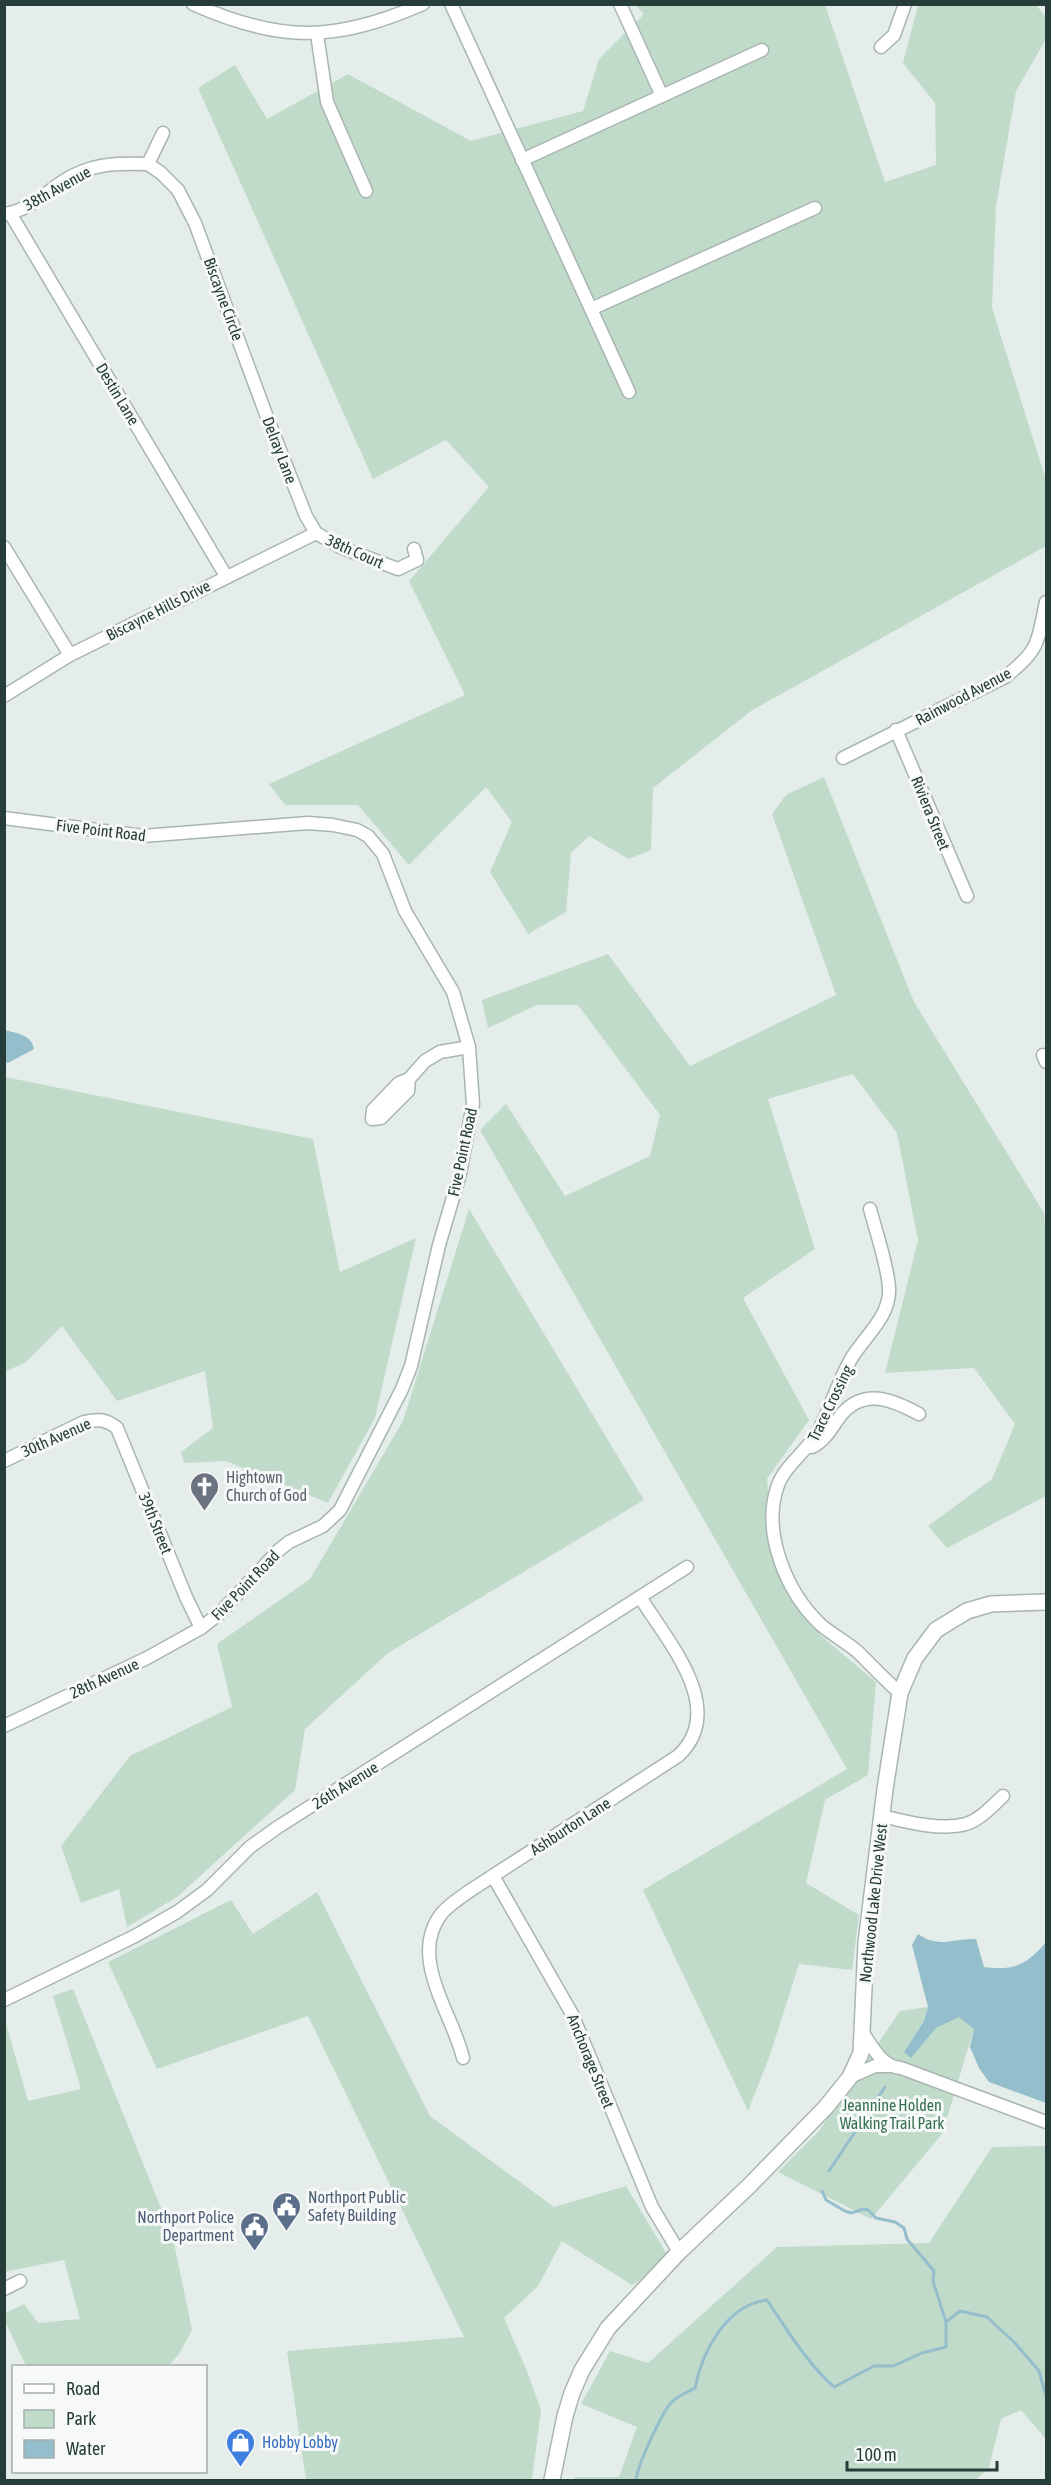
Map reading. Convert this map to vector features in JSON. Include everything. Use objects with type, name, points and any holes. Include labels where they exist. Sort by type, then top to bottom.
[{"type":"street","points":[[193,4],[254,27],[282,33],[317,34],[369,25],[390,19],[423,4]]},
{"type":"street","points":[[451,4],[629,392]]},
{"type":"street","points":[[620,4],[662,96]]},
{"type":"street","points":[[881,47],[894,35],[905,4]]},
{"type":"street","points":[[317,34],[327,102],[366,191]]},
{"type":"street","points":[[522,160],[762,50]]},
{"type":"street","points":[[148,164],[162,133]]},
{"type":"street","name":"38th Avenue","points":[[7,213],[31,203],[73,175],[96,166],[120,163],[148,164]]},
{"type":"street","name":"Biscayne Circle","points":[[148,164],[178,190],[199,232],[249,366]]},
{"type":"street","points":[[591,309],[815,208]]},
{"type":"street","name":"Destin Lane","points":[[7,213],[226,576]]},
{"type":"street","name":"Delray Lane","points":[[249,366],[306,516],[316,533]]},
{"type":"street","name":"Biscayne Hills Drive","points":[[4,696],[70,655],[316,533]]},
{"type":"street","name":"38th Court","points":[[316,533],[342,548],[398,569],[417,560],[414,549]]},
{"type":"street","points":[[4,547],[70,655]]},
{"type":"street","name":"Rainwood Avenue","points":[[843,759],[1005,676],[1025,662],[1045,627],[1047,602]]},
{"type":"street","name":"Riviera Street","points":[[896,730],[967,896]]},
{"type":"street","name":"Five Point Road","points":[[4,818],[143,836],[308,823],[345,827],[368,836],[383,854],[405,911],[453,992],[469,1047],[473,1104],[460,1174],[439,1245],[414,1354],[402,1389],[340,1510],[323,1526],[289,1542],[279,1550],[220,1614],[201,1628]]},
{"type":"street","points":[[370,1121],[373,1110],[391,1100],[399,1083],[410,1079],[425,1061],[440,1052],[469,1047]]},
{"type":"street","name":"Trace Crossing","points":[[870,1209],[890,1289],[884,1312],[844,1370],[819,1429],[806,1450],[781,1478],[776,1489],[773,1514],[774,1539],[791,1584],[812,1614],[830,1632],[858,1653],[900,1694]]},
{"type":"street","points":[[806,1450],[826,1436],[843,1413],[855,1404],[870,1398],[887,1398],[918,1414]]},
{"type":"street","name":"30th Avenue","points":[[4,1461],[84,1422],[96,1419],[108,1421]]},
{"type":"street","name":"39th Street","points":[[108,1421],[117,1428],[123,1438],[186,1597],[201,1628]]},
{"type":"street","name":"26th Avenue","points":[[4,2000],[135,1936],[177,1912],[207,1890],[250,1847],[278,1827],[687,1567]]},
{"type":"street","name":"Ashburton Lane","points":[[463,2058],[431,1970],[430,1946],[436,1922],[443,1912],[471,1890],[669,1762],[687,1748],[697,1725],[698,1701],[690,1678],[640,1597]]},
{"type":"street","name":"Northwood Lake Drive West","points":[[552,2481],[565,2416],[582,2370],[616,2319],[679,2252],[756,2179],[826,2107],[850,2077],[861,2053],[866,1943],[900,1694],[921,1648],[936,1630],[956,1616],[991,1604],[1047,1602]]},
{"type":"street","name":"28th Avenue","points":[[4,1726],[155,1654],[201,1628]]},
{"type":"street","points":[[882,1816],[932,1825],[967,1823],[987,1812],[1003,1796]]},
{"type":"street","name":"Anchorage Street","points":[[493,1876],[543,1959],[580,2028],[623,2140],[652,2206],[679,2252]]},
{"type":"street","points":[[863,2033],[873,2049],[889,2066]]},
{"type":"street","points":[[861,2053],[889,2066]]},
{"type":"street","points":[[850,2077],[875,2066],[901,2068],[1047,2122]]},
{"type":"street","points":[[4,2289],[20,2281]]},
{"type":"green space","points":[[635,5],[825,5],[885,182],[936,165],[935,103],[903,63],[918,5],[1036,5],[1046,17],[1046,39],[1016,91],[996,206],[992,308],[1046,480],[1046,546],[751,711],[653,788],[651,850],[629,859],[589,836],[571,853],[566,912],[528,934],[490,872],[512,822],[486,787],[409,865],[358,805],[285,805],[269,784],[465,695],[409,581],[489,487],[446,440],[373,479],[198,88],[235,65],[267,119],[348,74],[471,141],[583,111],[599,59],[644,14]]},
{"type":"green space","points":[[824,777],[914,1002],[1044,1213],[1046,1496],[947,1548],[928,1526],[992,1479],[1015,1424],[974,1368],[885,1373],[918,1240],[897,1133],[853,1074],[768,1099],[815,1249],[743,1298],[809,1420],[767,1479],[775,1567],[820,1635],[876,1682],[868,1775],[825,1800],[806,1883],[859,1915],[852,1970],[799,1964],[770,2055],[748,2111],[643,1890],[847,1769],[480,1130],[506,1104],[565,1196],[650,1156],[660,1115],[578,1005],[537,1005],[488,1028],[482,1000],[608,954],[690,1066],[836,995],[772,814],[786,795]]},
{"type":"green space","points":[[5,1077],[313,1139],[340,1272],[416,1238],[375,1418],[328,1503],[226,1461],[184,1463],[181,1452],[213,1428],[205,1371],[117,1401],[62,1326],[26,1362],[5,1372]]},
{"type":"green space","points":[[469,1209],[644,1500],[388,1653],[305,1729],[295,1790],[177,1897],[127,1927],[119,1889],[81,1903],[61,1846],[130,1756],[232,1707],[217,1644],[310,1579],[403,1421]]},
{"type":"green space","points":[[317,1892],[430,2116],[554,2207],[626,2186],[671,2261],[632,2285],[562,2241],[538,2286],[504,2318],[541,2410],[532,2480],[306,2480],[287,2351],[464,2337],[308,2016],[157,2069],[108,1962],[231,1900],[253,1934]]},
{"type":"green space","points":[[73,1989],[173,2238],[192,2330],[179,2354],[169,2365],[26,2365],[5,2321],[5,2313],[24,2304],[38,2323],[80,2319],[64,2260],[4,2272],[5,2020],[28,2101],[81,2089],[53,1996]]},
{"type":"green space","name":"Jeannine Holden Walking Trail Park","points":[[928,2007],[924,2021],[904,2052],[936,2028],[959,2016],[974,2029],[942,2134],[871,2219],[778,2172],[819,2131],[900,2011]]},
{"type":"green space","points":[[1046,2146],[1046,2439],[1021,2410],[1001,2419],[989,2468],[975,2480],[574,2480],[575,2477],[619,2477],[637,2427],[581,2404],[610,2351],[648,2363],[777,2247],[929,2243],[992,2147]]},
{"type":"water","points":[[4,1030],[27,1038],[33,1044],[34,1049],[8,1063],[5,1062]]},
{"type":"water","points":[[918,1934],[940,1942],[976,1939],[984,1967],[994,1968],[1019,1965],[1046,1942],[1046,2103],[989,2082],[979,2068],[970,2047],[974,2029],[959,2017],[936,2028],[911,2058],[904,2052],[924,2021],[928,2007],[912,1945]]},
{"type":"waterway","points":[[829,2171],[885,2087]]},
{"type":"waterway","points":[[636,2480],[651,2438],[669,2405],[676,2398],[695,2388],[703,2360],[718,2332],[739,2311],[752,2304],[767,2300],[806,2357],[834,2387],[874,2366],[893,2366],[922,2353],[946,2347],[946,2322],[933,2281],[934,2271],[907,2239],[904,2228],[895,2222],[876,2218],[868,2210],[851,2213],[845,2211],[826,2200],[822,2191]]},
{"type":"waterway","points":[[946,2322],[960,2311],[987,2317],[1015,2343],[1039,2371],[1046,2396]]},
{"type":"place","name":"Hightown Church of God","points":[[205,1512]]},
{"type":"place","name":"Northport Public Safety Building","points":[[287,2232]]},
{"type":"place","name":"Northport Police Department","points":[[255,2252]]},
{"type":"place","name":"Hobby Lobby","points":[[241,2468]]}]
